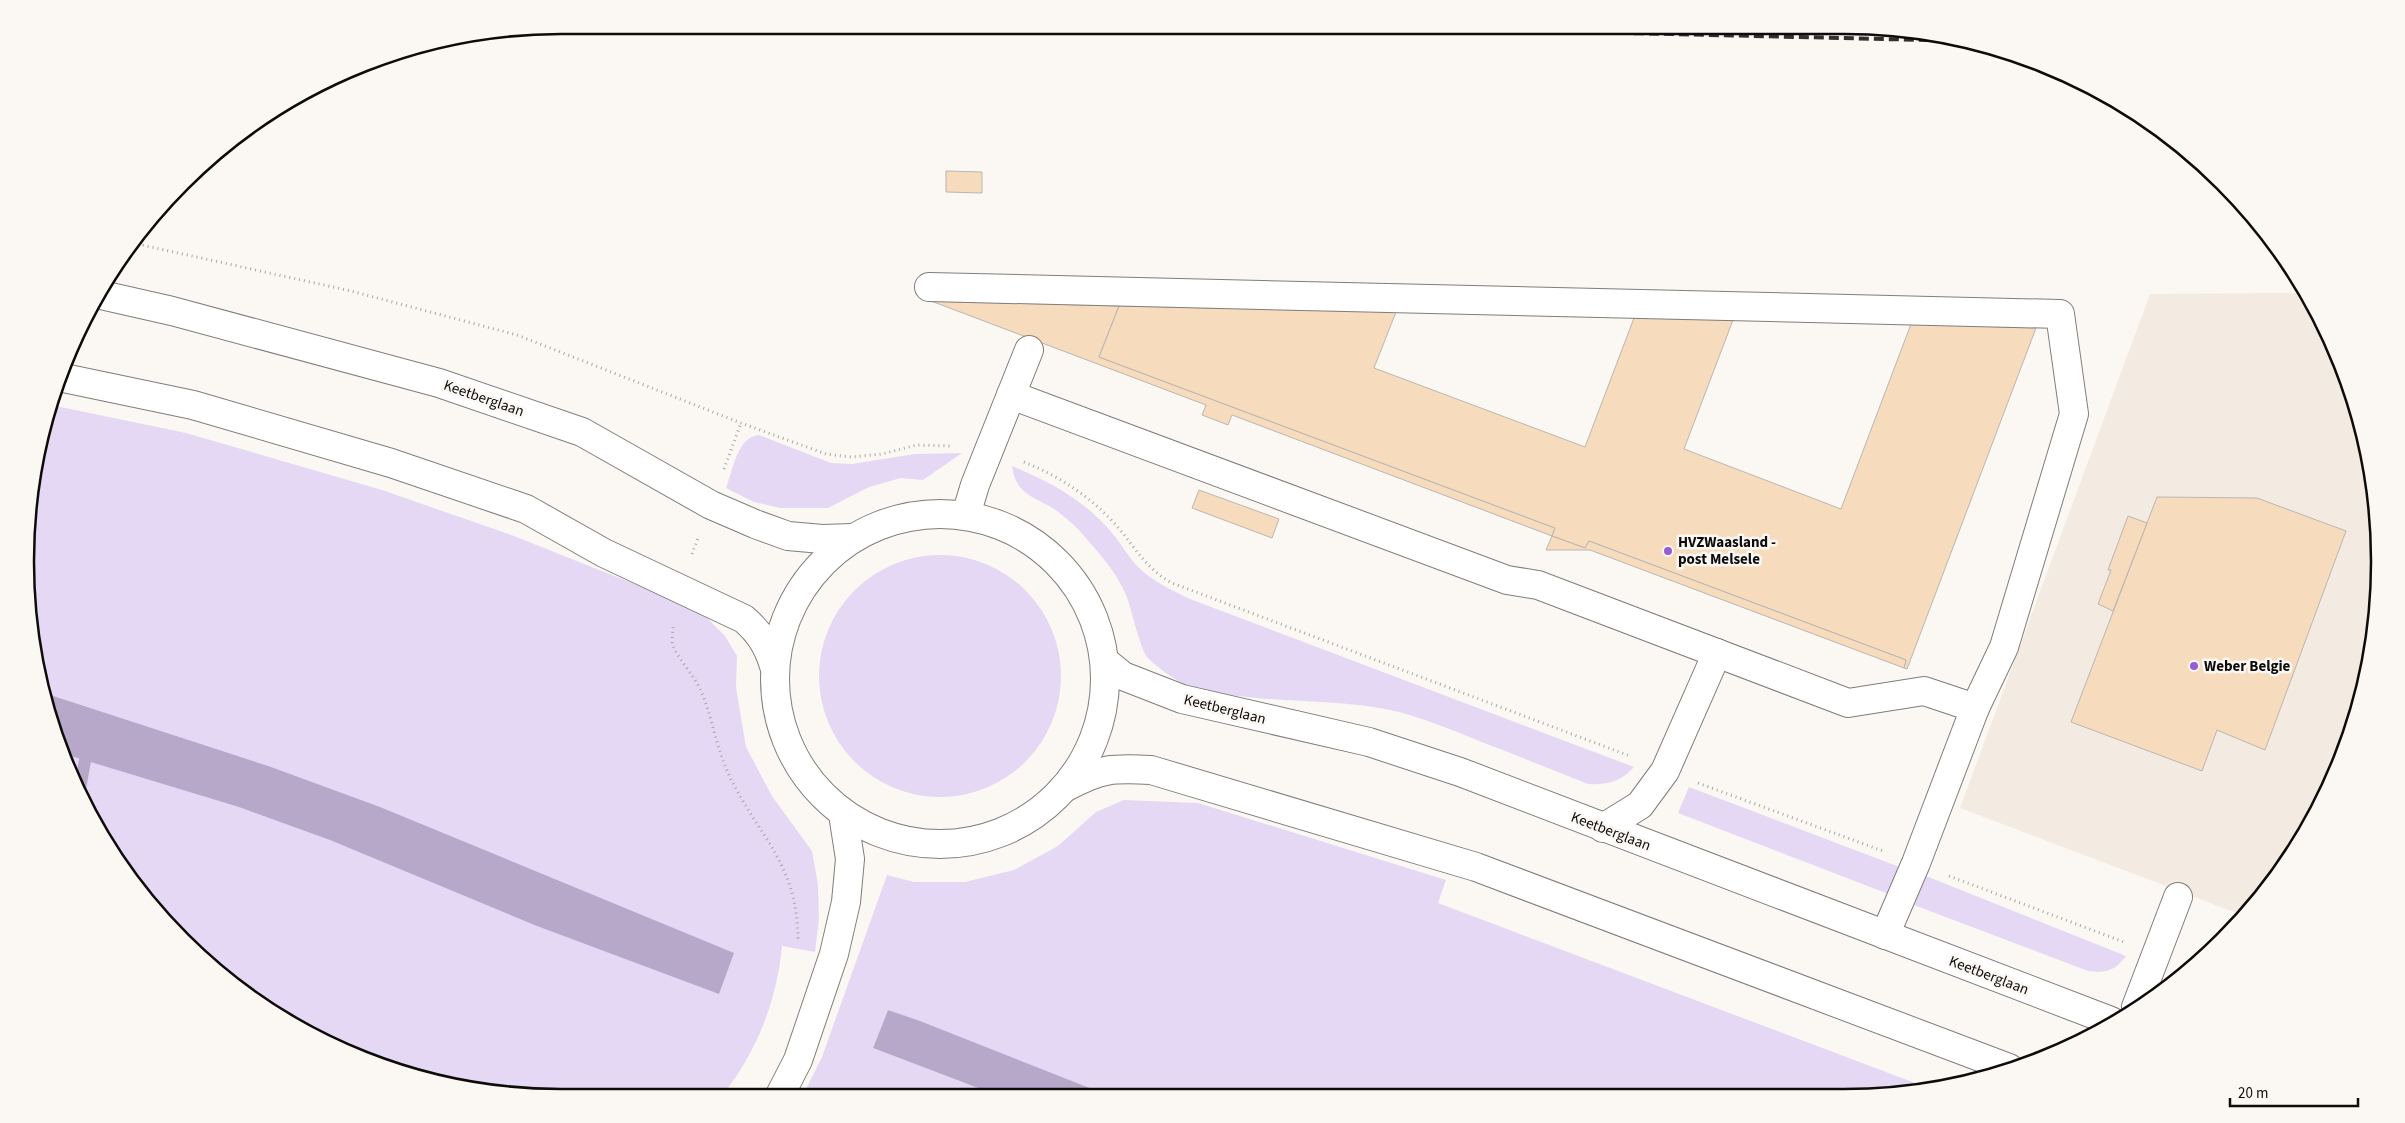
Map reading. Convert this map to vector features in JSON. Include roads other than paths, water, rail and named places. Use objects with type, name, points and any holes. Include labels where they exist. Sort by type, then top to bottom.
[{"type":"main road","points":[[929,287],[2060,314],[2074,414],[2004,647],[1975,708],[1916,864],[1885,935]]},
{"type":"main road","name":"Keetberglaan","points":[[105,296],[172,310],[439,383],[574,428],[711,504],[788,536],[822,539],[853,538]]},
{"type":"main road","points":[[966,515],[989,449],[1029,350]]},
{"type":"main road","points":[[67,379],[193,405],[391,463],[526,510],[604,553],[744,618],[758,630],[768,647],[774,666]]},
{"type":"main road","points":[[1011,395],[1507,580],[1538,584],[1848,704],[1924,692],[1975,708]]},
{"type":"main road","points":[[927,514],[966,515],[1008,528],[1045,550],[1075,582],[1095,620],[1106,662],[1104,706],[1091,750],[1066,787],[1036,815],[1000,834],[960,844],[918,844],[887,836],[843,814],[812,785],[789,749],[776,708],[774,666],[782,628],[798,592],[822,562],[853,538],[889,521],[927,514]]},
{"type":"main road","points":[[1603,828],[1640,806],[1665,771],[1717,652]]},
{"type":"main road","name":"Keetberglaan","points":[[1106,662],[1123,676],[1182,699],[1369,742],[1460,772],[2106,1019]]},
{"type":"main road","points":[[1066,787],[1091,774],[1114,768],[1151,770],[1476,867],[2000,1065]]},
{"type":"main road","points":[[783,1089],[798,1060],[834,954],[846,902],[850,859],[843,814]]},
{"type":"main road","points":[[2139,999],[2178,897]]},
{"type":"waterway","points":[[82,780],[88,743]]},
{"type":"railway","points":[[1671,34],[1923,40]]},
{"type":"place","name":"HVZWaasland - post Melsele","points":[[1668,551]]},
{"type":"place","name":"Weber Belgie","points":[[2194,666]]}]
